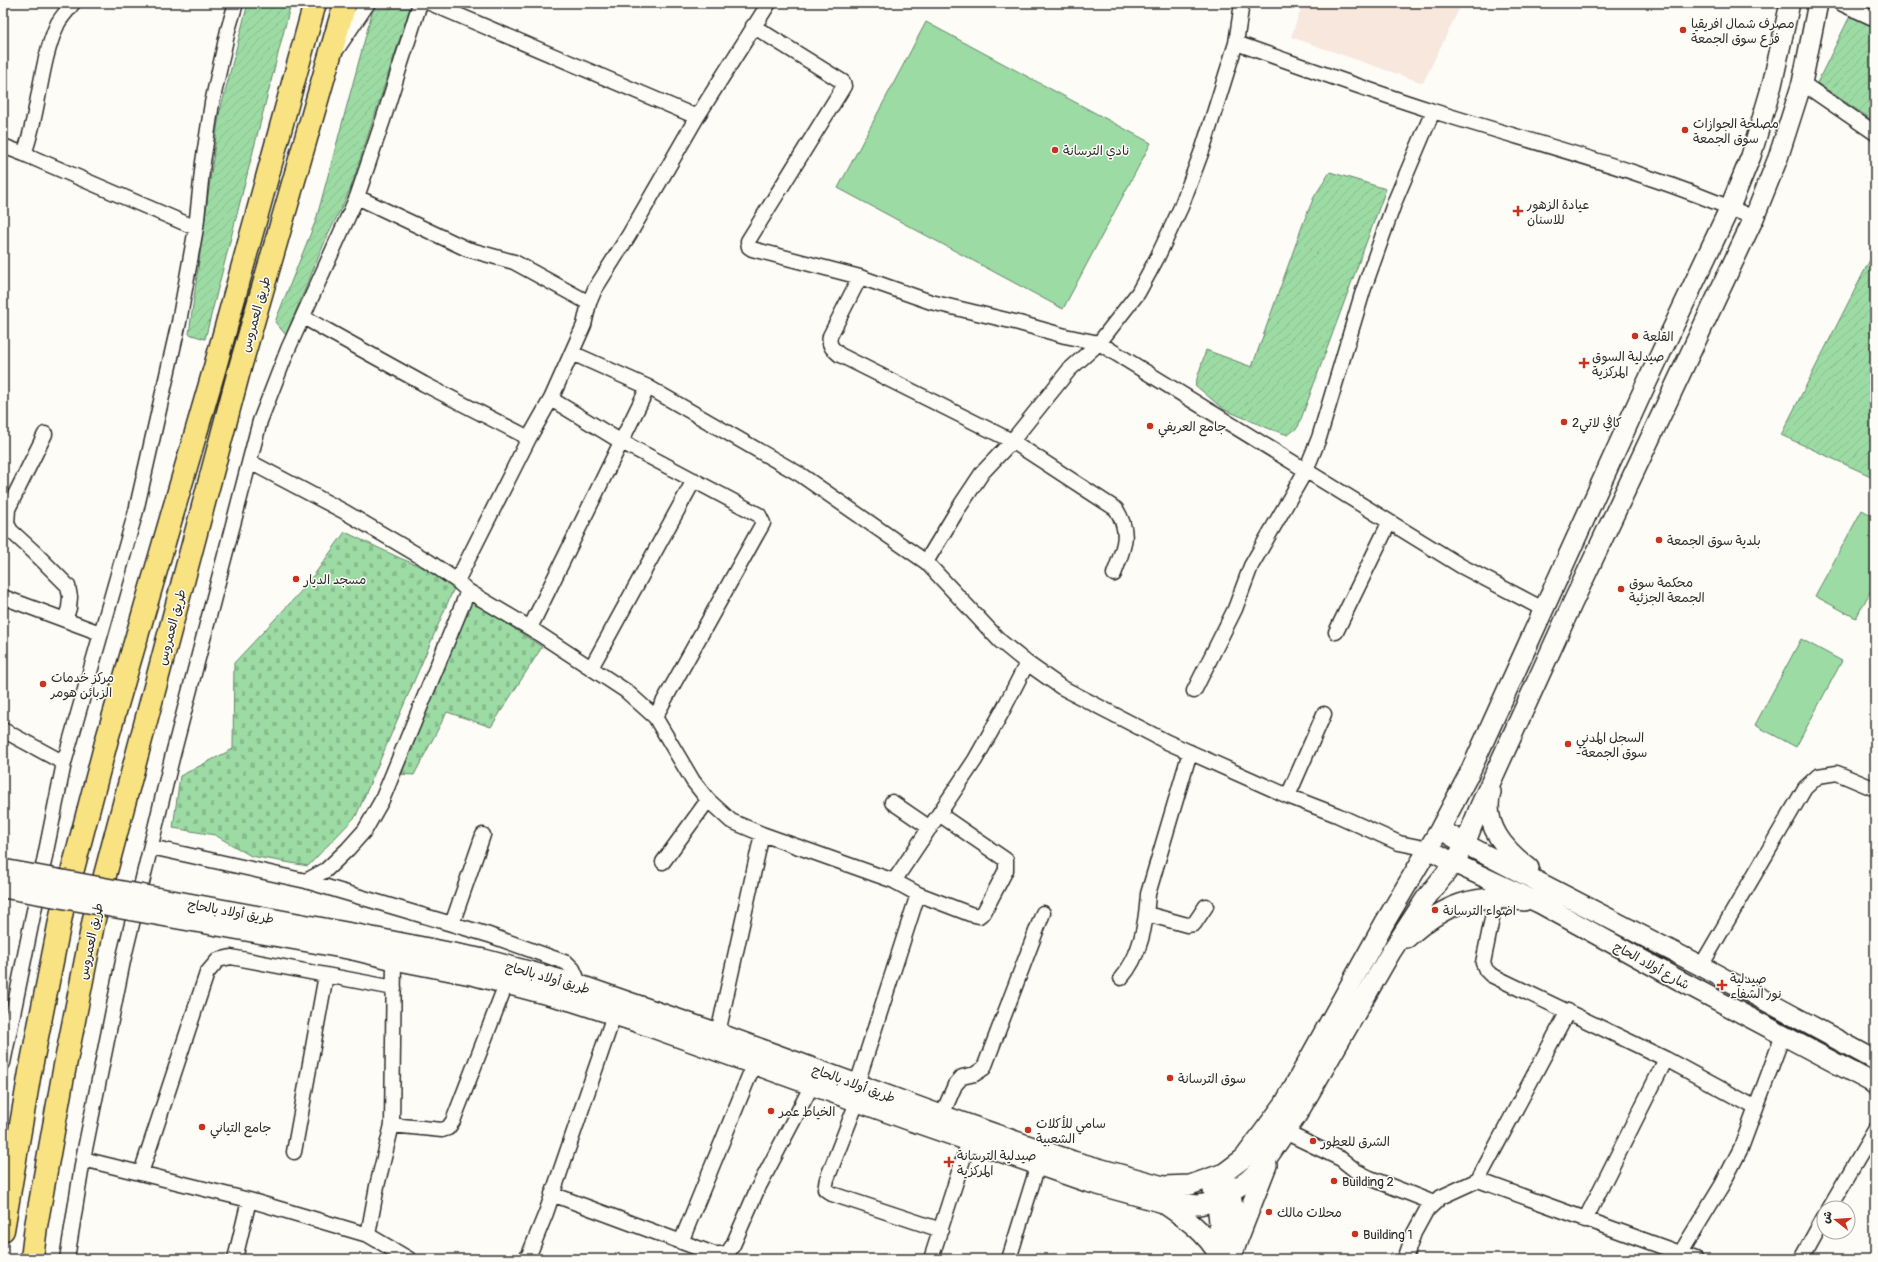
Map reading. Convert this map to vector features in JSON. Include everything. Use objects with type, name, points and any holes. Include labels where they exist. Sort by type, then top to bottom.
[{"type":"main road","name":"طريق العمروس","points":[[3,1230],[30,1072],[62,911],[107,739],[213,374],[315,3]]},
{"type":"main road","name":"طريق العمروس","points":[[32,1259],[36,1226],[63,1076],[96,909],[239,371],[345,3]]},
{"type":"main road","points":[[1067,1167],[1163,1186],[1190,1185],[1217,1176],[1244,1158],[1284,1104],[1385,922],[1429,849],[1469,774],[1543,609],[1730,207],[1751,156],[1772,85],[1790,3]]},
{"type":"main road","points":[[1067,1167],[1087,1182],[1160,1202],[1199,1205],[1224,1197],[1259,1170],[1297,1115],[1391,952],[1426,898],[1454,863],[1465,844],[1499,764],[1570,609],[1754,218],[1778,158],[1802,83],[1818,3]]},
{"type":"main road","points":[[1391,952],[1422,925],[1444,910],[1466,901],[1490,898],[1514,899],[1545,896],[1536,873],[1506,849],[1496,833],[1491,820],[1490,795],[1499,764]]},
{"type":"main road","name":"شارع أولاد الحاج","points":[[1440,829],[1676,979],[1875,1084]]},
{"type":"main road","name":"شارع أولاد الحاج","points":[[1429,849],[1454,863],[1545,896],[1701,966],[1875,1060]]},
{"type":"main road","name":"طريق أولاد بالحاج","points":[[3,869],[355,942],[394,960],[469,974],[506,984],[614,1015],[812,1085],[857,1093],[942,1116],[1067,1167]]},
{"type":"main road","name":"طريق أولاد بالحاج","points":[[3,888],[355,942],[484,959],[580,985],[718,1033],[969,1141],[1038,1165],[1067,1167]]},
{"type":"main road","points":[[1226,1254],[1280,1139]]},
{"type":"main road","points":[[1217,1176],[1224,1197],[1226,1254]]},
{"type":"main road","points":[[1160,1202],[1182,1216],[1201,1232],[1213,1245],[1226,1254]]},
{"type":"street","points":[[24,154],[30,136],[45,62],[59,22],[73,3]]},
{"type":"street","points":[[3,1063],[64,763],[138,504],[179,322],[196,228],[203,162],[212,104],[236,3]]},
{"type":"street","points":[[329,59],[368,3]]},
{"type":"street","points":[[67,1259],[83,1159],[123,961],[172,758],[260,421],[285,356],[357,197],[420,3]]},
{"type":"street","points":[[430,3],[697,117]]},
{"type":"street","points":[[457,581],[529,438],[551,399],[584,325],[589,303],[595,289],[629,235],[697,117],[753,26],[769,3]]},
{"type":"street","points":[[926,562],[982,473],[1012,441],[1069,370],[1099,343],[1138,293],[1158,258],[1181,207],[1203,148],[1236,43],[1242,3]]},
{"type":"street","points":[[1840,3],[1875,20]]},
{"type":"street","points":[[753,26],[843,82],[844,86],[748,241],[749,247],[757,252],[860,277],[931,302],[1019,323],[1065,336],[1099,343],[1461,566],[1543,609]]},
{"type":"street","points":[[1236,43],[1433,111],[1576,153],[1730,207],[1754,218]]},
{"type":"street","points":[[1802,83],[1875,133]]},
{"type":"street","points":[[1194,692],[1235,609],[1251,566],[1306,470],[1319,438],[1363,291],[1395,201],[1433,111]]},
{"type":"street","points":[[3,146],[196,228]]},
{"type":"street","points":[[357,197],[468,249],[514,262],[589,303]]},
{"type":"street","points":[[860,277],[830,336],[829,342],[831,348],[840,355],[1012,441],[1116,509],[1122,518],[1126,532],[1122,552],[1114,574]]},
{"type":"street","points":[[303,317],[424,384],[529,438]]},
{"type":"street","points":[[572,353],[648,387],[801,475],[926,562],[1000,641],[1027,663],[1061,687],[1190,752],[1288,796],[1337,815],[1399,842],[1429,849]]},
{"type":"street","points":[[530,628],[620,441],[648,387]]},
{"type":"street","points":[[551,399],[620,441],[759,515],[763,523],[655,717]]},
{"type":"street","points":[[45,434],[8,509],[7,524],[10,531],[34,552],[68,586],[70,597],[69,608],[65,620]]},
{"type":"street","points":[[250,462],[345,512],[428,561],[457,581],[468,591],[530,628],[626,691],[655,717],[693,780],[708,800],[731,821],[762,834],[894,881],[918,894],[979,916],[984,912],[1007,867],[1006,860],[939,814]]},
{"type":"street","points":[[592,668],[694,480]]},
{"type":"street","points":[[1336,632],[1389,522]]},
{"type":"street","points":[[306,881],[326,870],[366,830],[382,800],[468,591]]},
{"type":"street","points":[[3,597],[100,633]]},
{"type":"street","points":[[894,881],[987,740],[1027,663]]},
{"type":"street","points":[[1288,796],[1324,714]]},
{"type":"street","points":[[3,730],[64,763]]},
{"type":"street","points":[[1121,978],[1128,970],[1136,956],[1147,914],[1148,894],[1190,752]]},
{"type":"street","points":[[1701,966],[1805,788],[1818,776],[1837,773],[1875,789]]},
{"type":"street","points":[[663,862],[708,800]]},
{"type":"street","points":[[892,802],[930,828]]},
{"type":"street","points":[[718,1033],[762,834]]},
{"type":"street","points":[[452,924],[483,835]]},
{"type":"street","points":[[151,846],[306,881],[452,924],[560,959],[573,969],[580,985]]},
{"type":"street","points":[[918,894],[857,1093],[827,1179],[825,1189],[832,1194],[941,1230]]},
{"type":"street","points":[[1496,899],[1483,963],[1491,976],[1568,1011],[1666,1060],[1756,1108]]},
{"type":"street","points":[[1147,914],[1187,925],[1194,924],[1206,906]]},
{"type":"street","points":[[942,1116],[955,1085],[962,1077],[975,1074],[984,1068],[1043,913]]},
{"type":"street","points":[[141,1173],[207,973],[218,960],[231,957],[394,988]]},
{"type":"street","points":[[368,1235],[377,1186],[392,1125],[394,960]]},
{"type":"street","points":[[294,1152],[326,975]]},
{"type":"street","points":[[392,1125],[442,1130],[448,1128],[453,1121],[506,984]]},
{"type":"street","points":[[1405,1259],[1414,1233],[1426,1211],[1441,1197],[1478,1180],[1568,1011]]},
{"type":"street","points":[[525,1259],[529,1255],[552,1194],[614,1015]]},
{"type":"street","points":[[1678,1256],[1722,1185],[1740,1148],[1783,1035]]},
{"type":"street","points":[[1585,1220],[1666,1060]]},
{"type":"street","points":[[681,1242],[754,1064]]},
{"type":"street","points":[[552,1194],[714,1254],[727,1254],[733,1245],[757,1190],[812,1085]]},
{"type":"street","points":[[1834,1200],[1875,1130]]},
{"type":"street","points":[[1280,1139],[1341,1159],[1370,1178],[1434,1203]]},
{"type":"street","points":[[931,1259],[969,1141]]},
{"type":"street","points":[[83,1159],[249,1200],[368,1235],[408,1259]]},
{"type":"street","points":[[1009,1259],[1038,1165]]},
{"type":"street","points":[[1478,1180],[1678,1256],[1696,1259]]},
{"type":"street","points":[[235,1259],[249,1200]]},
{"type":"street","points":[[1806,1258],[1816,1235]]},
{"type":"shaded area","points":[[1303,3],[1462,3],[1423,83],[1291,37]]},
{"type":"green space","points":[[248,3],[291,3],[205,339],[189,334],[219,115]]},
{"type":"green space","points":[[410,8],[350,190],[326,239],[286,335],[275,322],[316,220],[373,9]]},
{"type":"green space","points":[[1850,16],[1875,27],[1875,122],[1817,83]]},
{"type":"green space","points":[[926,22],[1151,143],[1063,309],[838,188]]},
{"type":"green space","points":[[1330,172],[1386,189],[1298,427],[1288,435],[1223,409],[1195,385],[1206,350],[1252,367],[1304,221],[1314,197]]},
{"type":"green space","points":[[1875,250],[1875,478],[1781,435]]},
{"type":"green space","points":[[1862,510],[1875,517],[1875,583],[1856,618],[1815,596]]},
{"type":"green space","points":[[345,532],[402,559],[457,581],[356,816],[308,866],[251,856],[215,835],[173,828],[180,776],[233,749],[234,663],[306,586]]},
{"type":"green space","points":[[470,599],[542,647],[491,727],[447,712],[414,775],[398,774]]},
{"type":"green space","points":[[1801,639],[1842,661],[1796,747],[1755,725]]},
{"type":"place","name":"مصرف شمال افريقيا فرع سوق الجمعة","points":[[1683,30]]},
{"type":"place","name":"مصلحة الجوازات سوق الجمعة","points":[[1685,130]]},
{"type":"place","name":"نادي الترسانة","points":[[1055,150]]},
{"type":"place","name":"عيادة الزهور للاسنان","points":[[1518,211]]},
{"type":"place","name":"القلعة","points":[[1635,336]]},
{"type":"place","name":"صيدلية السوق المركزية","points":[[1584,363]]},
{"type":"place","name":"كافي لاتي2","points":[[1564,422]]},
{"type":"place","name":"جامع العريفي","points":[[1150,426]]},
{"type":"place","name":"بلدية سوق الجمعة","points":[[1659,540]]},
{"type":"place","name":"مسجد الديار","points":[[296,579]]},
{"type":"place","name":"محكمة سوق الجمعة الجزئية","points":[[1621,589]]},
{"type":"place","name":"مركز خدمات الزبائن هومر","points":[[43,684]]},
{"type":"place","name":"السجل المدني -سوق الجمعة","points":[[1568,744]]},
{"type":"place","name":"اضواء الترسانة","points":[[1435,910]]},
{"type":"place","name":"صيدلية نور الشفاء","points":[[1722,985]]},
{"type":"place","name":"سوق الترسانة","points":[[1170,1078]]},
{"type":"place","name":"الخياط عمر","points":[[771,1111]]},
{"type":"place","name":"جامع التياني","points":[[202,1127]]},
{"type":"place","name":"سامي للأكلات الشعبية","points":[[1028,1130]]},
{"type":"place","name":"الشرق للعطور","points":[[1313,1141]]},
{"type":"place","name":"صيدلية الترسانة المركزية","points":[[949,1162]]},
{"type":"place","name":"Building 2","points":[[1334,1181]]},
{"type":"place","name":"محلات مالك","points":[[1269,1212]]},
{"type":"place","name":"Building 1","points":[[1355,1234]]}]
